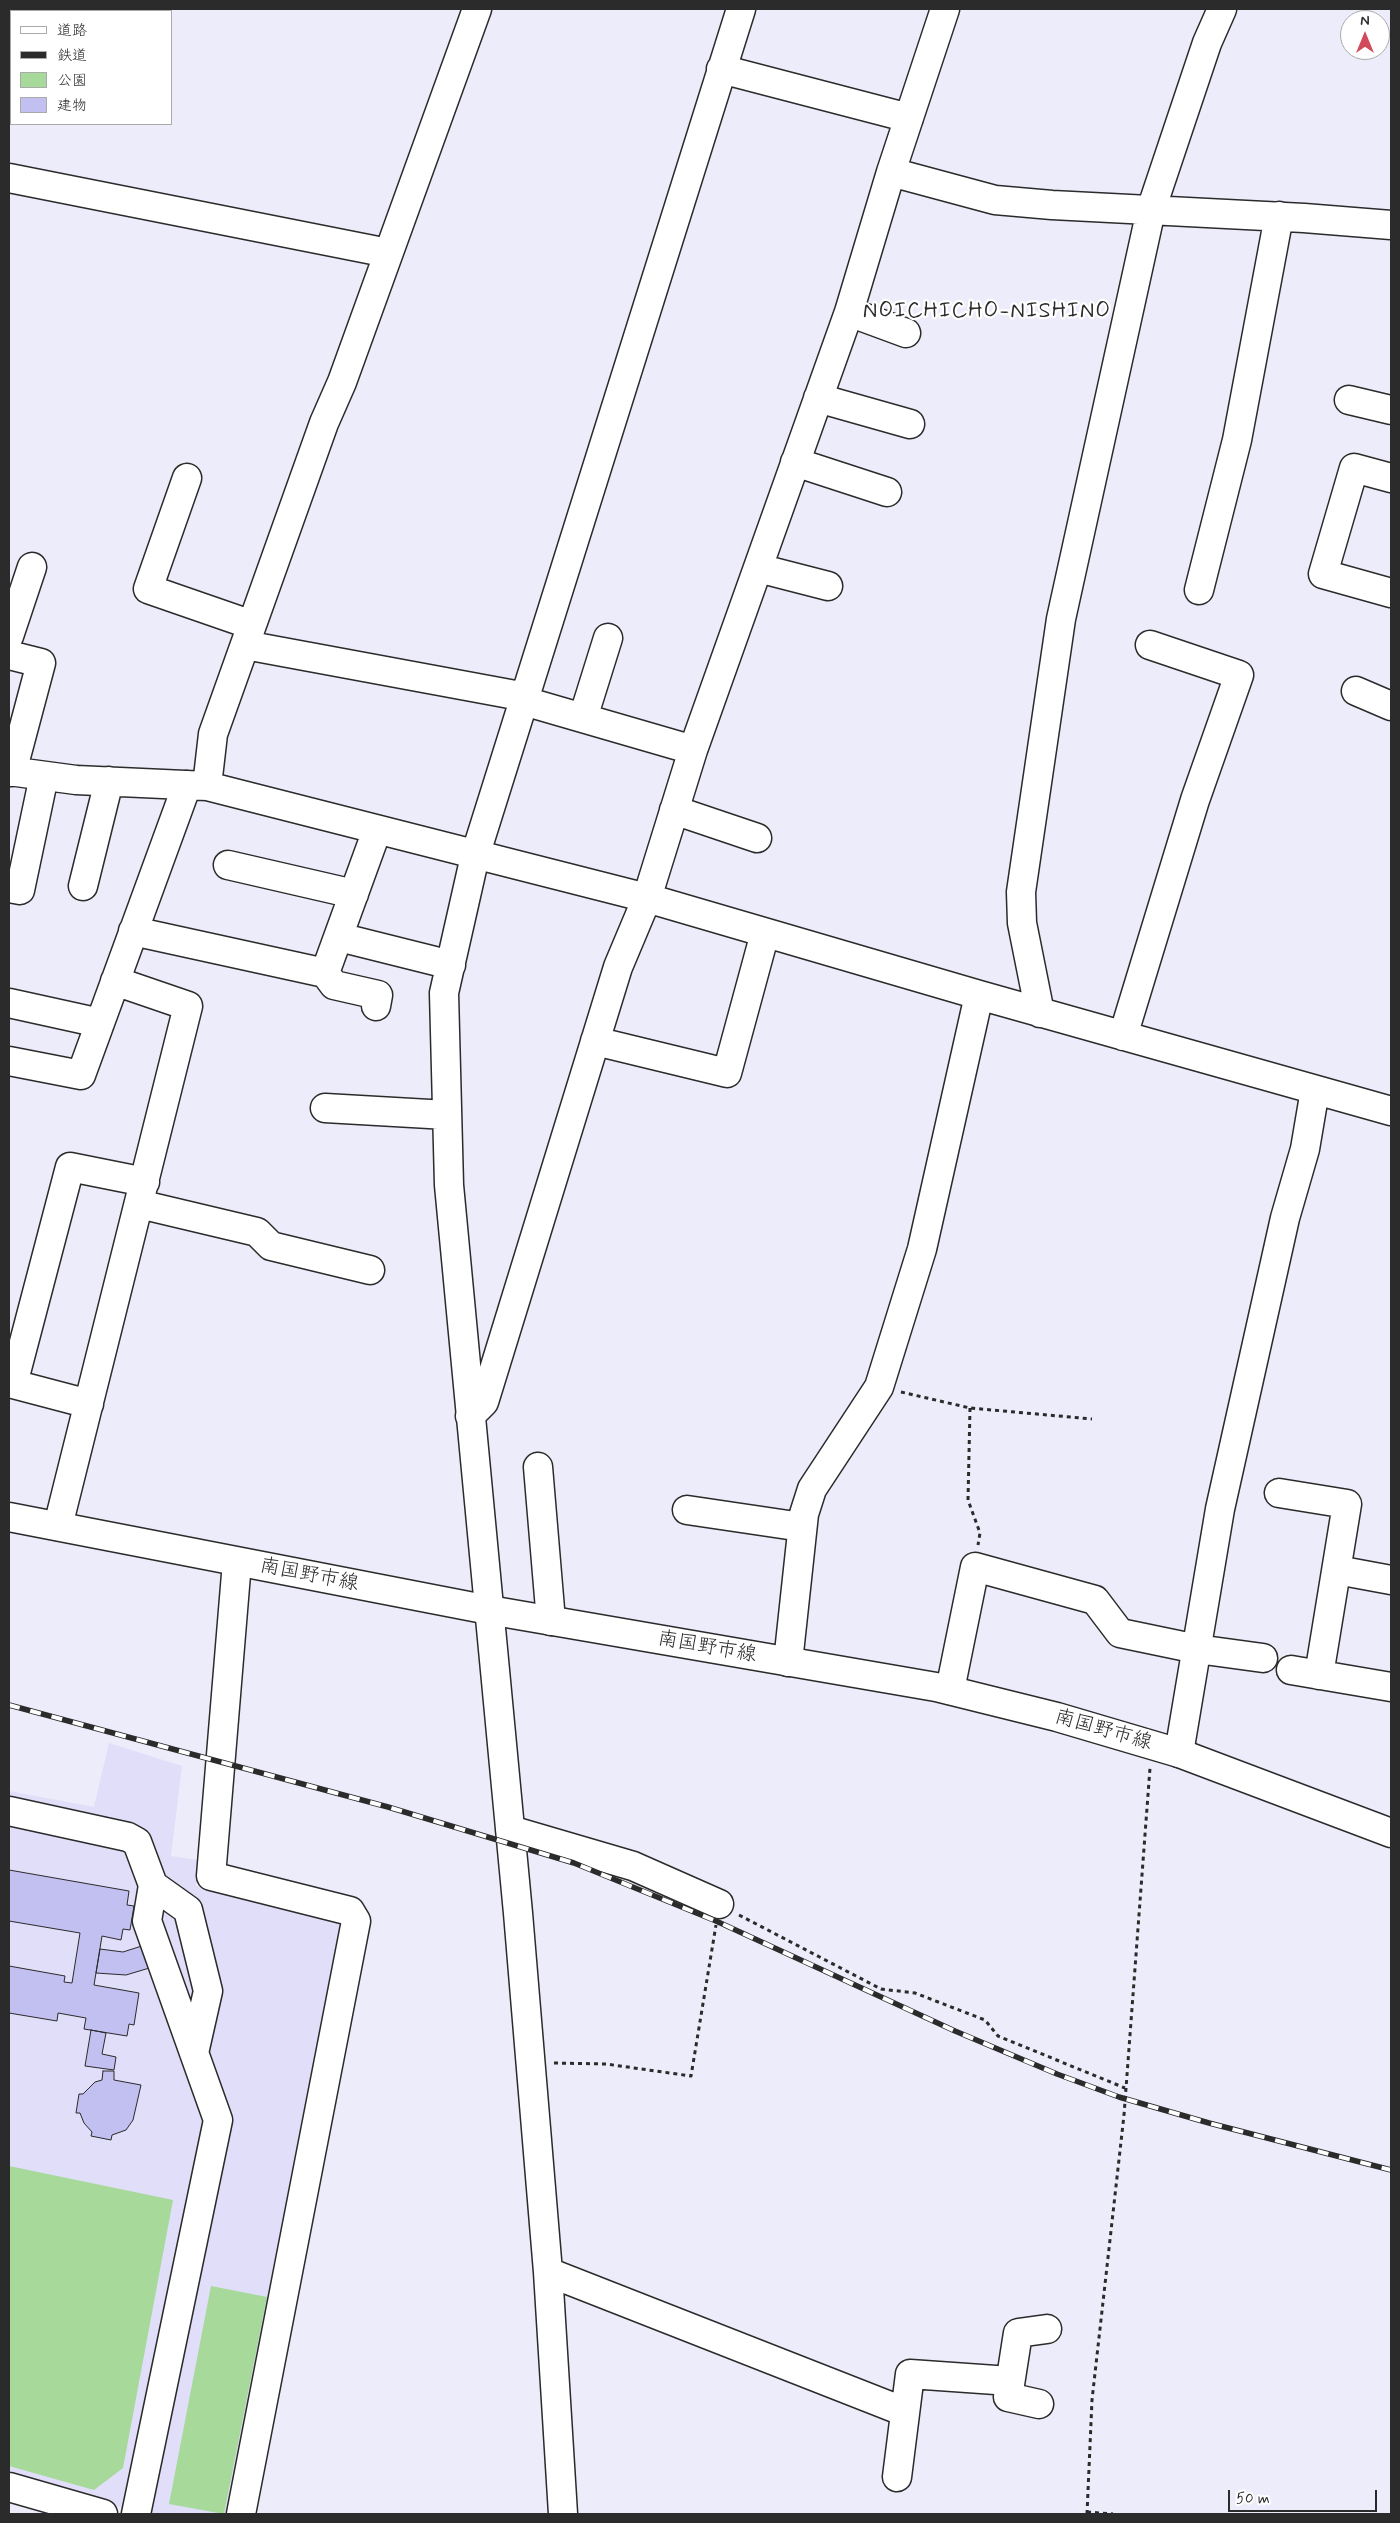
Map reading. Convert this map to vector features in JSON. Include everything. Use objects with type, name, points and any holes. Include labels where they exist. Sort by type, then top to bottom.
[{"type":"street","points":[[9,1061],[81,1075],[133,931],[197,786],[213,734],[324,423],[342,382],[477,9]]},
{"type":"street","points":[[563,2514],[548,2272],[510,1830],[449,1184],[444,992],[475,856],[741,9]]},
{"type":"street","points":[[470,1416],[484,1402],[618,967],[647,898],[693,750],[849,312],[891,172],[945,9]]},
{"type":"street","points":[[1040,1013],[1022,923],[1021,892],[1061,619],[1151,210],[1207,43],[1222,9]]},
{"type":"street","points":[[722,69],[909,118]]},
{"type":"street","points":[[891,172],[995,200],[1052,206],[1279,216],[1391,225]]},
{"type":"street","points":[[9,178],[388,253]]},
{"type":"street","points":[[1199,590],[1237,440],[1279,216]]},
{"type":"street","points":[[849,312],[906,333]]},
{"type":"street","points":[[818,398],[910,424]]},
{"type":"street","points":[[795,462],[887,492]]},
{"type":"street","points":[[1391,478],[1354,468],[1322,574],[1391,593]]},
{"type":"street","points":[[187,478],[148,589],[248,635],[525,699],[693,750]]},
{"type":"street","points":[[9,636],[32,567]]},
{"type":"street","points":[[758,568],[828,586]]},
{"type":"street","points":[[583,718],[608,638]]},
{"type":"street","points":[[1123,1036],[1195,800],[1239,675],[1150,645]]},
{"type":"street","points":[[9,655],[41,663],[10,771],[44,776],[197,786],[377,830],[647,898],[979,996],[1391,1111]]},
{"type":"street","points":[[1356,691],[1391,706]]},
{"type":"street","points":[[9,888],[20,890],[44,776]]},
{"type":"street","points":[[83,886],[109,781]]},
{"type":"street","points":[[674,810],[757,838]]},
{"type":"street","points":[[325,974],[377,830]]},
{"type":"street","points":[[228,865],[354,894]]},
{"type":"street","points":[[133,931],[325,974],[334,985],[378,996],[376,1006]]},
{"type":"street","points":[[595,1041],[727,1073],[766,933]]},
{"type":"street","points":[[339,937],[451,965]]},
{"type":"street","points":[[58,1526],[188,1006],[115,981]]},
{"type":"street","points":[[788,1662],[804,1514],[812,1489],[879,1387],[922,1249],[979,996]]},
{"type":"street","points":[[9,1003],[100,1023]]},
{"type":"street","points":[[1179,1753],[1220,1509],[1242,1401],[1285,1218],[1306,1149],[1314,1090]]},
{"type":"street","points":[[325,1108],[447,1115]]},
{"type":"street","points":[[89,1404],[13,1384],[70,1167],[257,1232],[271,1246],[370,1270]]},
{"type":"street","points":[[538,1467],[551,1621]]},
{"type":"street","points":[[1279,1493],[1347,1504],[1319,1675]]},
{"type":"street","points":[[687,1510],[802,1527]]},
{"type":"street","name":"南国野市線","points":[[9,1517],[489,1610],[950,1690],[1057,1717],[1179,1753],[1391,1833]]},
{"type":"street","points":[[237,1562],[212,1876],[350,1911],[356,1921],[241,2514]]},
{"type":"street","points":[[950,1690],[975,1567],[1095,1600],[1120,1633],[1197,1649],[1263,1658]]},
{"type":"street","points":[[1337,1570],[1391,1580]]},
{"type":"street","points":[[1291,1670],[1391,1687]]},
{"type":"street","points":[[9,1811],[128,1837],[137,1842],[153,1885],[147,1921],[218,2120],[136,2514]]},
{"type":"street","points":[[510,1830],[632,1866],[719,1904]]},
{"type":"street","points":[[153,1885],[188,1910],[208,1991],[194,2053]]},
{"type":"street","points":[[548,2272],[905,2412]]},
{"type":"street","points":[[1038,2404],[1008,2397],[1018,2334],[1047,2329]]},
{"type":"street","points":[[897,2478],[910,2374],[1010,2382]]},
{"type":"street","points":[[9,2487],[103,2514]]},
{"type":"path","points":[[879,1387],[970,1408],[1092,1419]]},
{"type":"path","points":[[970,1408],[968,1500],[980,1533],[975,1567]]},
{"type":"path","points":[[1114,2514],[1087,2513],[1092,2400],[1126,2088],[1152,1745]]},
{"type":"path","points":[[530,2063],[606,2064],[691,2076],[719,1904],[881,1989],[915,1993],[984,2020],[998,2036],[1126,2088]]},
{"type":"shaded area","points":[[109,1743],[182,1766],[171,1856],[198,1860],[196,1886],[337,1919],[342,1930],[233,2514],[144,2514],[9,2475],[9,1791],[94,1807]]},
{"type":"green space","points":[[9,2166],[173,2200],[123,2468],[94,2490],[9,2466]]},
{"type":"green space","points":[[211,2286],[267,2297],[224,2514],[169,2504]]},
{"type":"building","points":[[9,1870],[129,1891],[127,1905],[134,1906],[130,1930],[123,1929],[121,1940],[102,1936],[94,1985],[139,1993],[134,2025],[129,2024],[127,2036],[84,2029],[86,2018],[58,2013],[57,2021],[9,2013],[9,1966],[65,1976],[64,1982],[72,1983],[80,1933],[9,1921]]},
{"type":"building","points":[[148,1944],[156,1966],[126,1975],[96,1973],[100,1949],[123,1952]]},
{"type":"building","points":[[91,2030],[106,2033],[102,2054],[116,2057],[114,2070],[85,2066]]},
{"type":"building","points":[[103,2071],[114,2071],[114,2080],[141,2085],[133,2120],[126,2130],[112,2135],[111,2140],[91,2136],[92,2132],[84,2123],[80,2113],[76,2113],[79,2094],[83,2094],[95,2082],[102,2080]]},
{"type":"railway","points":[[9,1705],[388,1807],[574,1863],[716,1921],[955,2031],[1057,2074],[1119,2097],[1209,2123],[1391,2170]]},
{"type":"district","name":"NOICHICHO-NISHINO","points":[[987,312]]}]
